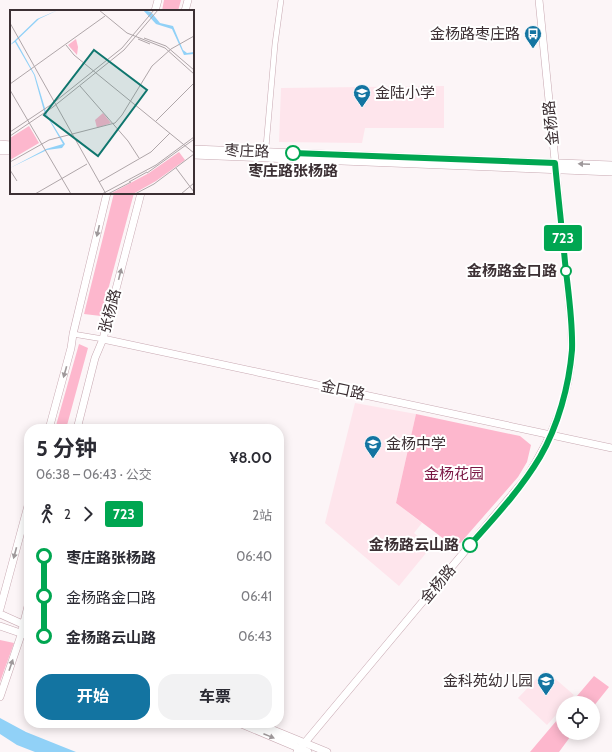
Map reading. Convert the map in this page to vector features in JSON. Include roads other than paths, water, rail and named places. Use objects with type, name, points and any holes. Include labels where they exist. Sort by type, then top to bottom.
[{"type":"street","points":[[155,10],[158,0]]},
{"type":"street","points":[[185,10],[188,0]]},
{"type":"street","points":[[266,147],[275,44],[282,0]]},
{"type":"street","name":"金杨路","points":[[300,748],[526,478],[540,456],[551,434],[564,396],[572,350],[571,321],[539,0]]},
{"type":"street","points":[[0,144],[10,145]]},
{"type":"street","name":"枣庄路","points":[[194,149],[556,166],[612,172]]},
{"type":"street","name":"枣庄路","points":[[194,155],[556,166],[612,165]]},
{"type":"street","name":"张杨路","points":[[50,424],[71,348],[73,334],[107,194]]},
{"type":"street","name":"张杨路","points":[[77,424],[95,358],[103,339],[141,194]]},
{"type":"street","name":"金口路","points":[[73,334],[103,339],[612,448]]},
{"type":"street","points":[[0,609],[24,520]]},
{"type":"street","points":[[0,614],[24,624]]},
{"type":"street","points":[[0,626],[24,634]]},
{"type":"street","points":[[0,696],[21,633],[24,628]]},
{"type":"street","points":[[250,728],[300,748],[327,752]]},
{"type":"street","points":[[265,728],[308,752]]},
{"type":"water","points":[[0,718],[26,732],[76,752],[35,752],[17,745],[0,734]]},
{"type":"place","name":"金杨路枣庄路","points":[[533,49]]},
{"type":"place","name":"金陆小学","points":[[362,108]]},
{"type":"place","name":"枣庄路张杨路","points":[[293,153]]},
{"type":"place","name":"金杨路金口路","points":[[566,271]]},
{"type":"place","name":"金杨中学","points":[[373,459]]},
{"type":"place","name":"金杨路云山路","points":[[470,545]]},
{"type":"place","name":"金科苑幼儿园","points":[[546,696]]},
{"type":"park label","name":"金杨花园","points":[[454,474]]}]
